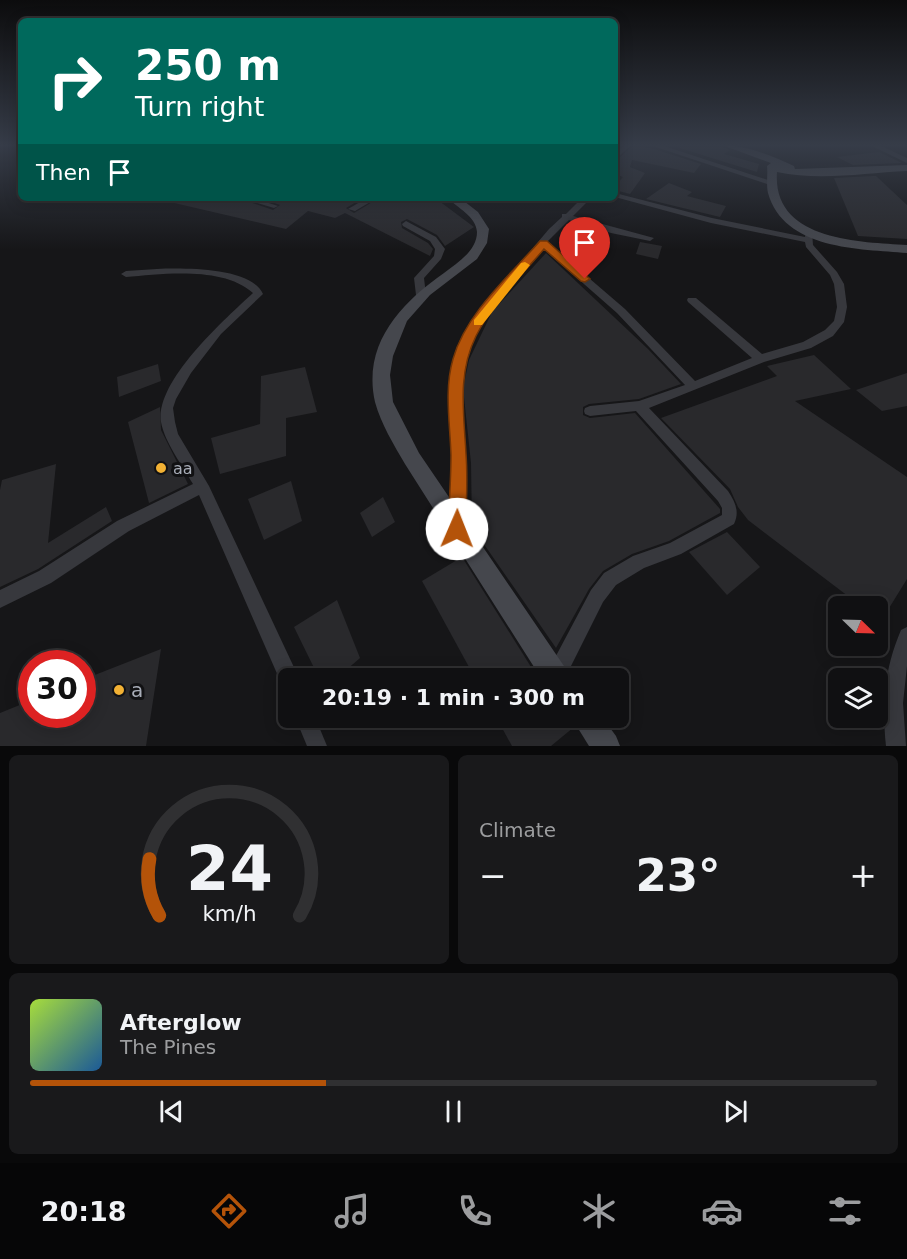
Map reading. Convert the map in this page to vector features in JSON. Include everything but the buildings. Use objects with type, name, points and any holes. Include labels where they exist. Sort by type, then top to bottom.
[{"type":"street","points":[[590,411],[639,406],[760,359],[807,345],[829,333],[839,322],[842,308],[839,284],[834,274],[809,245],[808,237],[788,218],[770,182],[763,180]]},
{"type":"street","points":[[780,180],[778,199],[797,220],[817,233],[888,248]]},
{"type":"street","points":[[618,196],[719,222],[808,237],[907,249]]},
{"type":"street","points":[[256,201],[274,206]]},
{"type":"street","points":[[352,209],[367,201]]},
{"type":"street","points":[[458,201],[471,210],[480,221],[483,227],[483,241],[475,255],[421,294],[401,316],[388,343],[382,374],[382,390],[393,425],[457,529],[551,668]]},
{"type":"street","points":[[457,529],[459,457],[455,388],[460,358],[470,335],[486,310],[565,216],[583,201]]},
{"type":"street","points":[[565,216],[614,231],[650,238]]},
{"type":"street","points":[[406,224],[433,239],[440,249],[438,257],[419,278],[421,294]]},
{"type":"street","points":[[543,243],[621,311],[693,386]]},
{"type":"street","points":[[126,274],[183,270],[201,272],[246,284],[257,291],[258,294],[253,300],[217,332],[200,352],[177,386],[167,408],[172,435],[202,486],[284,668]]},
{"type":"street","points":[[692,300],[760,359]]},
{"type":"street","points":[[561,668],[597,596],[610,579],[639,562],[675,549],[729,519],[730,507],[723,496],[639,406]]},
{"type":"street","points":[[0,599],[36,582],[123,526],[202,486]]},
{"type":"street","points":[[897,746],[892,698],[894,674],[907,636]]},
{"type":"street","points":[[310,728],[317,746]]},
{"type":"street","points":[[593,728],[606,746]]},
{"type":"slow traffic","points":[[478,322],[525,265]]},
{"type":"place","name":"aa","points":[[161,468]]},
{"type":"place","name":"a","points":[[119,690]]},
{"type":"route","points":[[457,529],[459,457],[455,388],[463,348],[486,310],[543,243],[585,279]]}]
